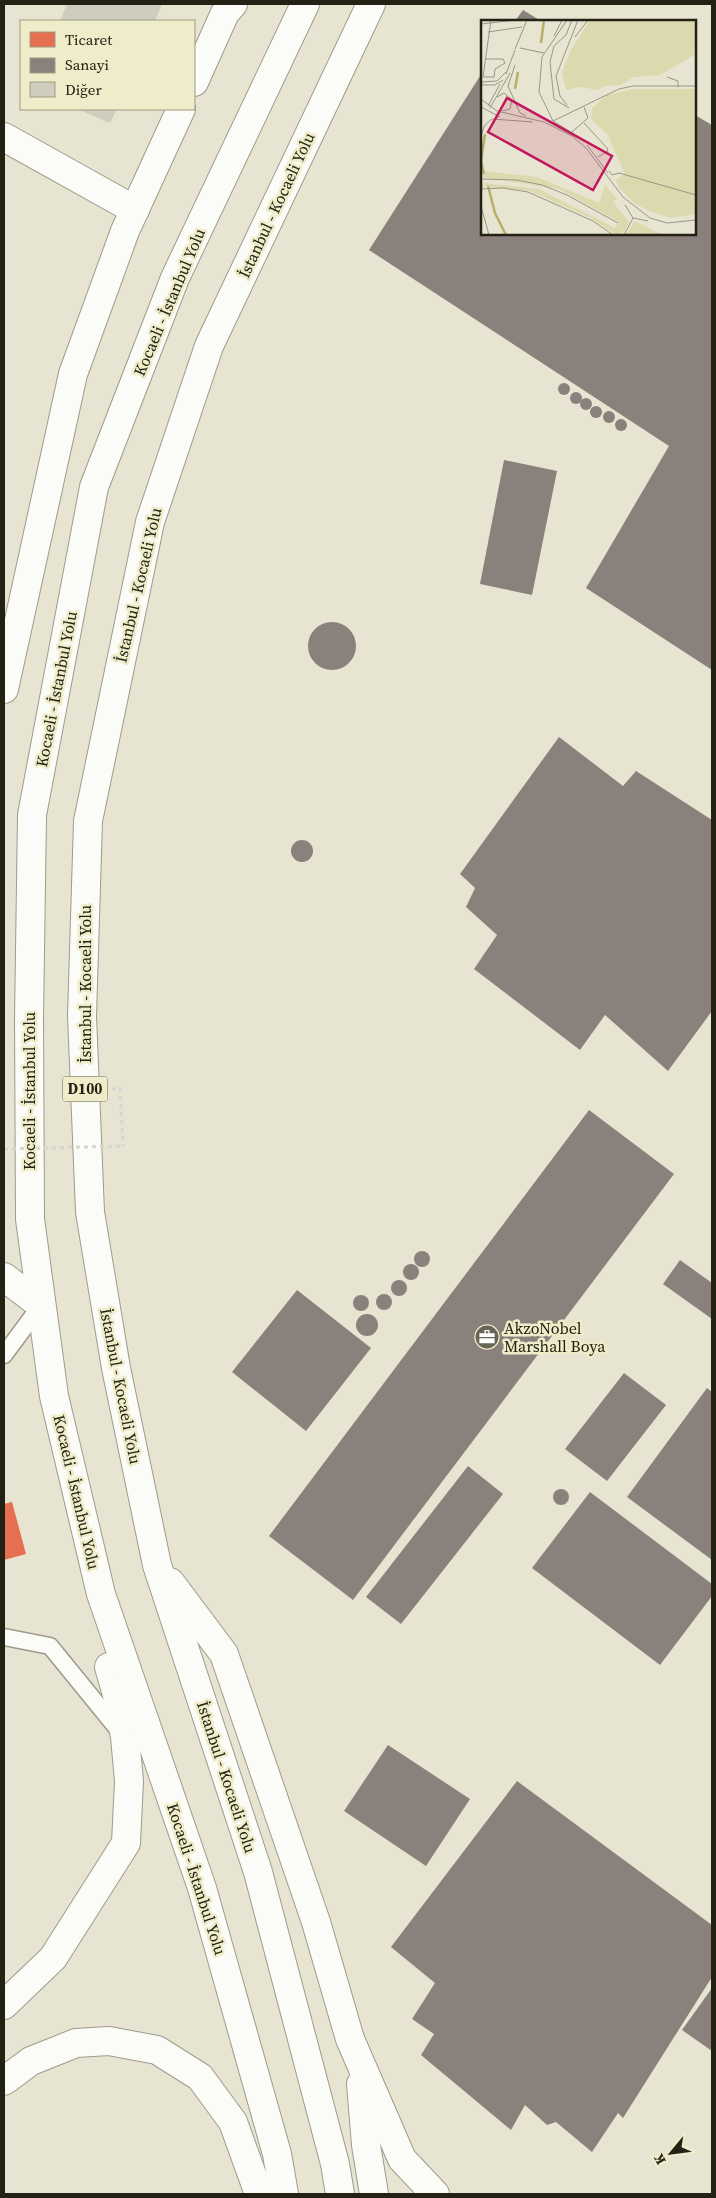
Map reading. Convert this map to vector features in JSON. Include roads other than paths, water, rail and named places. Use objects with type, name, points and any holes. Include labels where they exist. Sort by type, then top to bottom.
[{"type":"main road","points":[[195,80],[226,13],[233,4]]},
{"type":"main road","name":"Kocaeli - İstanbul Yolu","points":[[284,2194],[277,2154],[202,1888],[101,1594],[54,1396],[30,1219],[29,1018],[32,815],[94,487],[175,278],[305,4]]},
{"type":"main road","name":"İstanbul - Kocaeli Yolu","points":[[340,2194],[335,2164],[258,1872],[157,1564],[116,1368],[90,1212],[82,1016],[88,821],[150,522],[209,346],[371,4]]},
{"type":"main road","points":[[4,689],[73,374],[135,210],[182,110]]},
{"type":"main road","points":[[4,137],[135,210]]},
{"type":"main road","points":[[4,1278],[41,1304]]},
{"type":"main road","points":[[4,2005],[53,1958],[126,1843],[129,1781],[125,1737],[117,1696],[96,1625],[87,1536]]},
{"type":"main road","points":[[157,1564],[224,1654],[316,1922],[350,2039],[402,2159],[435,2194]]},
{"type":"main road","points":[[4,2081],[31,2061],[76,2043],[109,2041],[157,2050],[200,2077],[233,2122],[259,2194]]},
{"type":"main road","points":[[359,2060],[366,2145],[374,2194]]},
{"type":"lane","points":[[4,1355],[41,1304]]},
{"type":"lane","points":[[4,1637],[50,1646],[125,1737]]},
{"type":"place","name":"AkzoNobel Marshall Boya","points":[[487,1337]]}]
